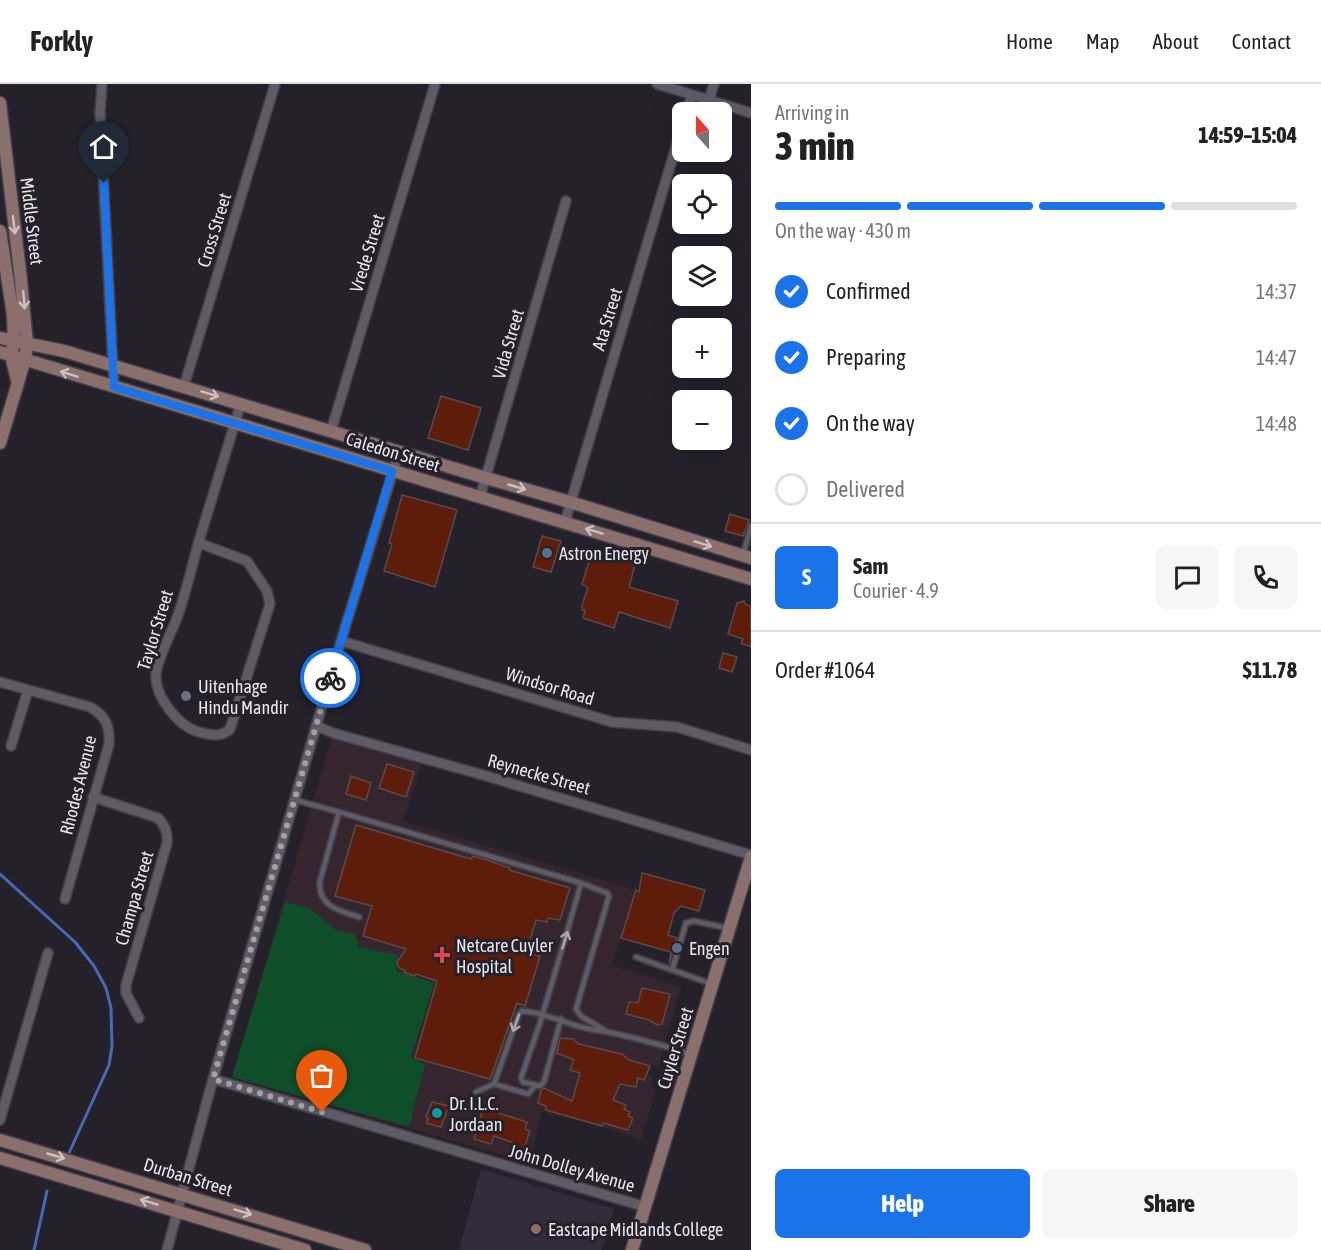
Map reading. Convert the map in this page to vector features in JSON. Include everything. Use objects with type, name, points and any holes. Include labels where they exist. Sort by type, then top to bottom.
[{"type":"main road","name":"Middle Street","points":[[0,103],[27,344],[25,359],[0,443]]},
{"type":"main road","name":"Middle Street","points":[[0,231],[13,315],[14,342],[5,354]]},
{"type":"main road","points":[[0,310],[6,299],[8,277]]},
{"type":"main road","name":"Caledon Street","points":[[0,338],[45,346],[184,386],[747,557]]},
{"type":"main road","name":"Caledon Street","points":[[5,354],[751,579]]},
{"type":"main road","points":[[5,354],[17,380]]},
{"type":"main road","name":"Cuyler Street","points":[[632,1250],[751,856]]},
{"type":"main road","name":"Durban Street","points":[[0,1140],[365,1250]]},
{"type":"main road","name":"Durban Street","points":[[0,1158],[305,1250]]},
{"type":"street","points":[[102,84],[100,112],[114,387]]},
{"type":"street","name":"Cross Street","points":[[184,386],[275,84]]},
{"type":"street","name":"Vrede Street","points":[[331,431],[435,84]]},
{"type":"street","points":[[657,84],[751,113]]},
{"type":"street","points":[[709,100],[714,84]]},
{"type":"street","points":[[690,102],[692,95]]},
{"type":"street","name":"Ata Street","points":[[565,522],[672,160]]},
{"type":"street","name":"Vida Street","points":[[480,497],[567,201]]},
{"type":"street","name":"Taylor Street","points":[[199,543],[247,561],[267,591],[270,604],[230,729],[226,733],[215,735],[191,730],[182,724],[173,715],[161,695],[155,676],[179,614],[199,543],[241,403]]},
{"type":"street","points":[[167,1250],[213,1079],[341,641],[399,452]]},
{"type":"street","name":"Windsor Road","points":[[341,641],[612,722],[674,726],[751,750]]},
{"type":"street","name":"Rhodes Avenue","points":[[0,682],[90,707],[107,723],[109,744],[65,899]]},
{"type":"street","points":[[11,746],[28,690]]},
{"type":"street","name":"Reynecke Street","points":[[317,726],[333,733],[473,772],[751,856]]},
{"type":"street","name":"Champa Street","points":[[93,797],[158,818],[167,835],[167,843],[126,985],[126,993],[139,1018]]},
{"type":"street","points":[[0,1120],[48,953]]},
{"type":"street","name":"John Dolley Avenue","points":[[213,1079],[646,1207]]},
{"type":"lane","points":[[747,557],[751,526]]},
{"type":"lane","points":[[295,800],[581,883],[608,893],[576,1010],[581,1016],[606,1031]]},
{"type":"lane","points":[[339,812],[320,881],[320,892],[324,900],[332,907],[359,917]]},
{"type":"lane","points":[[561,1019],[544,1082],[540,1086],[523,1082],[521,1078],[542,1016],[581,883]]},
{"type":"lane","points":[[672,970],[686,922],[699,921],[730,929]]},
{"type":"lane","points":[[636,957],[713,984]]},
{"type":"lane","points":[[494,1084],[520,1013],[527,1012],[561,1019],[586,1029],[606,1031],[692,1055]]},
{"type":"lane","points":[[476,1092],[494,1084],[528,1094],[536,1085]]},
{"type":"shaded area","name":"Netcare Cuyler Hospital","points":[[333,733],[424,758],[403,821],[636,890],[612,965],[681,987],[659,1066],[652,1065],[648,1075],[653,1077],[651,1086],[656,1088],[641,1140],[603,1127],[542,1112],[529,1163],[232,1077]]},
{"type":"shaded area","name":"Eastcape Midlands College","points":[[481,1169],[614,1209],[602,1250],[459,1250]]},
{"type":"green space","points":[[285,902],[309,908],[336,930],[355,934],[359,947],[398,955],[396,971],[434,983],[411,1058],[425,1064],[409,1127],[232,1077]]},
{"type":"building","points":[[441,396],[481,408],[468,450],[428,438]]},
{"type":"building","points":[[402,495],[457,510],[435,587],[384,571]]},
{"type":"building","points":[[730,514],[749,520],[743,536],[725,531]]},
{"type":"building","points":[[542,536],[561,541],[551,572],[533,567]]},
{"type":"building","points":[[593,549],[636,561],[629,587],[678,601],[670,628],[619,612],[614,628],[583,618],[585,611],[582,610],[582,605],[588,588],[582,584]]},
{"type":"building","points":[[744,601],[751,607],[751,647],[741,643],[743,639],[728,634],[737,603]]},
{"type":"building","points":[[723,653],[737,657],[732,672],[719,668]]},
{"type":"building","points":[[387,764],[414,772],[406,797],[379,788]]},
{"type":"building","points":[[351,776],[371,783],[366,800],[346,794]]},
{"type":"building","points":[[356,825],[471,859],[473,856],[487,860],[510,868],[509,870],[570,888],[560,920],[548,918],[547,922],[536,920],[528,946],[535,949],[533,954],[540,956],[525,1006],[517,1003],[490,1079],[415,1058],[437,981],[416,974],[414,976],[399,968],[397,962],[406,949],[363,936],[372,906],[335,896]]},
{"type":"building","points":[[642,873],[705,890],[699,911],[681,906],[674,913],[668,935],[677,938],[669,963],[671,952],[621,938],[636,890],[639,892]]},
{"type":"building","points":[[642,988],[670,994],[662,1024],[657,1025],[649,1020],[626,1014],[629,1002],[638,1003]]},
{"type":"building","points":[[560,1038],[573,1039],[579,1044],[622,1054],[629,1060],[650,1066],[644,1080],[638,1078],[636,1087],[620,1084],[613,1100],[626,1105],[624,1109],[630,1112],[628,1116],[633,1118],[628,1130],[603,1123],[602,1126],[546,1110],[546,1106],[538,1103],[541,1090],[544,1088],[572,1101],[580,1073],[570,1070],[574,1060],[557,1053]]},
{"type":"building","name":"Dr. I.L.C. Jordaan","points":[[432,1102],[449,1106],[441,1127],[426,1123]]},
{"type":"building","points":[[490,1105],[498,1108],[497,1112],[501,1114],[527,1122],[525,1129],[530,1131],[523,1151],[512,1147],[514,1143],[494,1136],[491,1144],[474,1139],[483,1108],[488,1109]]},
{"type":"waterway","points":[[0,874],[75,942],[94,966],[106,988],[111,1008],[112,1046],[109,1065],[69,1153]]},
{"type":"waterway","points":[[34,1250],[47,1191]]},
{"type":"way so far","points":[[322,1112],[213,1079],[330,678]]},
{"type":"place","name":"Astron Energy","points":[[547,553]]},
{"type":"place","name":"Uitenhage Hindu Mandir","points":[[186,696]]},
{"type":"place","name":"Engen","points":[[677,948]]},
{"type":"place","name":"Netcare Cuyler Hospital","points":[[442,955]]},
{"type":"place","name":"Dr. I.L.C. Jordaan","points":[[437,1113]]},
{"type":"place","name":"Eastcape Midlands College","points":[[536,1229]]},
{"type":"route","points":[[104,183],[114,387],[392,471],[330,678]]}]
